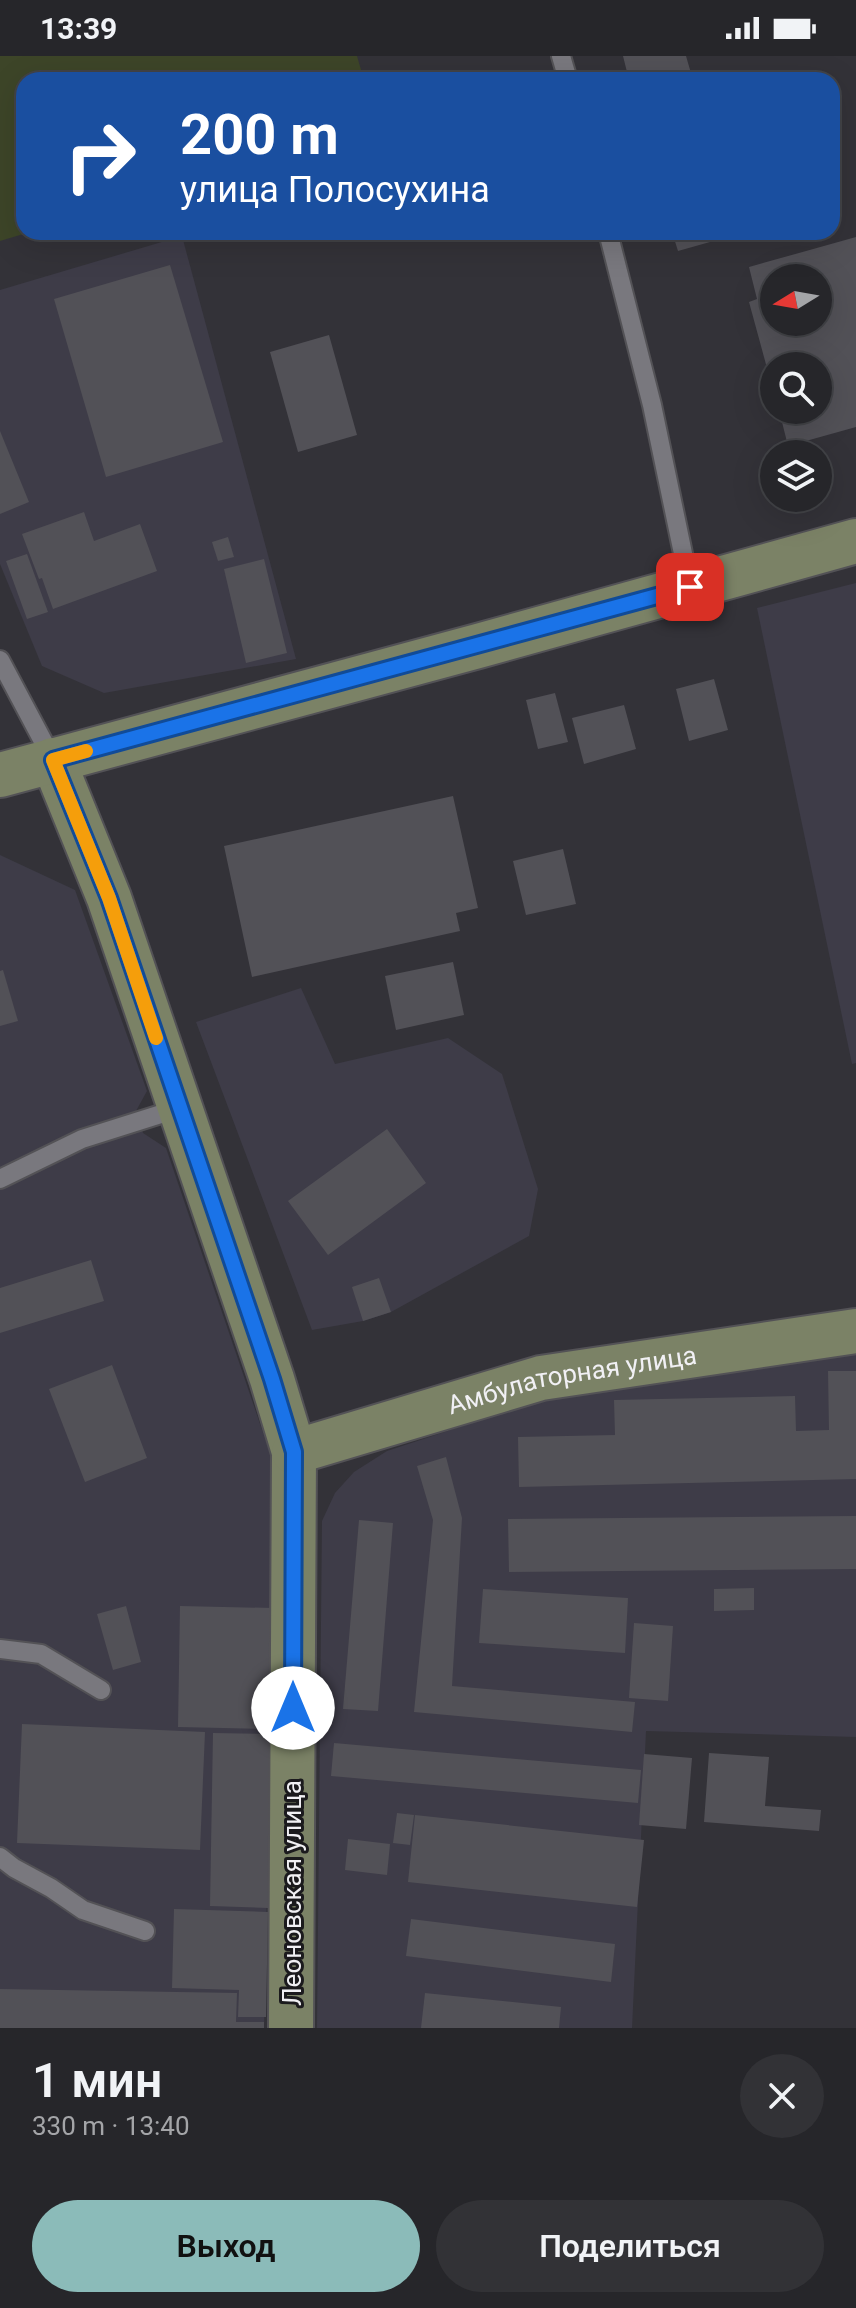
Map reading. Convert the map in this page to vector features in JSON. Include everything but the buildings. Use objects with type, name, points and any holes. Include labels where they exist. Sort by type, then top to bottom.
[{"type":"street","points":[[0,775],[856,541]]},
{"type":"street","name":"Леоновская улица","points":[[53,760],[109,898],[294,1452],[291,2028]]},
{"type":"street","name":"Амбулаторная улица","points":[[294,1452],[541,1378],[856,1331]]},
{"type":"lane","points":[[610,240],[652,405],[690,587]]},
{"type":"lane","name":"Леоновская улица","points":[[0,660],[53,760]]},
{"type":"lane","points":[[0,1179],[82,1139],[180,1108]]},
{"type":"lane","points":[[0,1649],[41,1654],[101,1690]]},
{"type":"lane","points":[[0,1857],[83,1910],[145,1931]]},
{"type":"shaded area","points":[[169,240],[183,240],[296,659],[104,693],[42,666],[0,564],[0,290]]},
{"type":"shaded area","points":[[856,583],[856,1063],[852,1064],[757,608]]},
{"type":"shaded area","points":[[0,855],[75,890],[147,1091],[136,1111],[143,1133],[166,1148],[272,1459],[273,1608],[264,2028],[0,2028]]},
{"type":"shaded area","points":[[301,988],[335,1064],[448,1038],[502,1074],[538,1189],[529,1236],[391,1312],[363,1321],[312,1330],[196,1022]]},
{"type":"shaded area","points":[[856,1351],[856,1737],[646,1731],[632,2028],[317,2028],[322,1521],[335,1493],[354,1472],[387,1451],[571,1390]]},
{"type":"green space","points":[[0,56],[357,56],[362,72],[16,72],[16,236],[0,241]]},
{"type":"slow traffic","points":[[86,751],[53,760],[109,898],[156,1038]]},
{"type":"route","points":[[293,1708],[294,1452],[109,898],[53,760],[690,587]]}]
